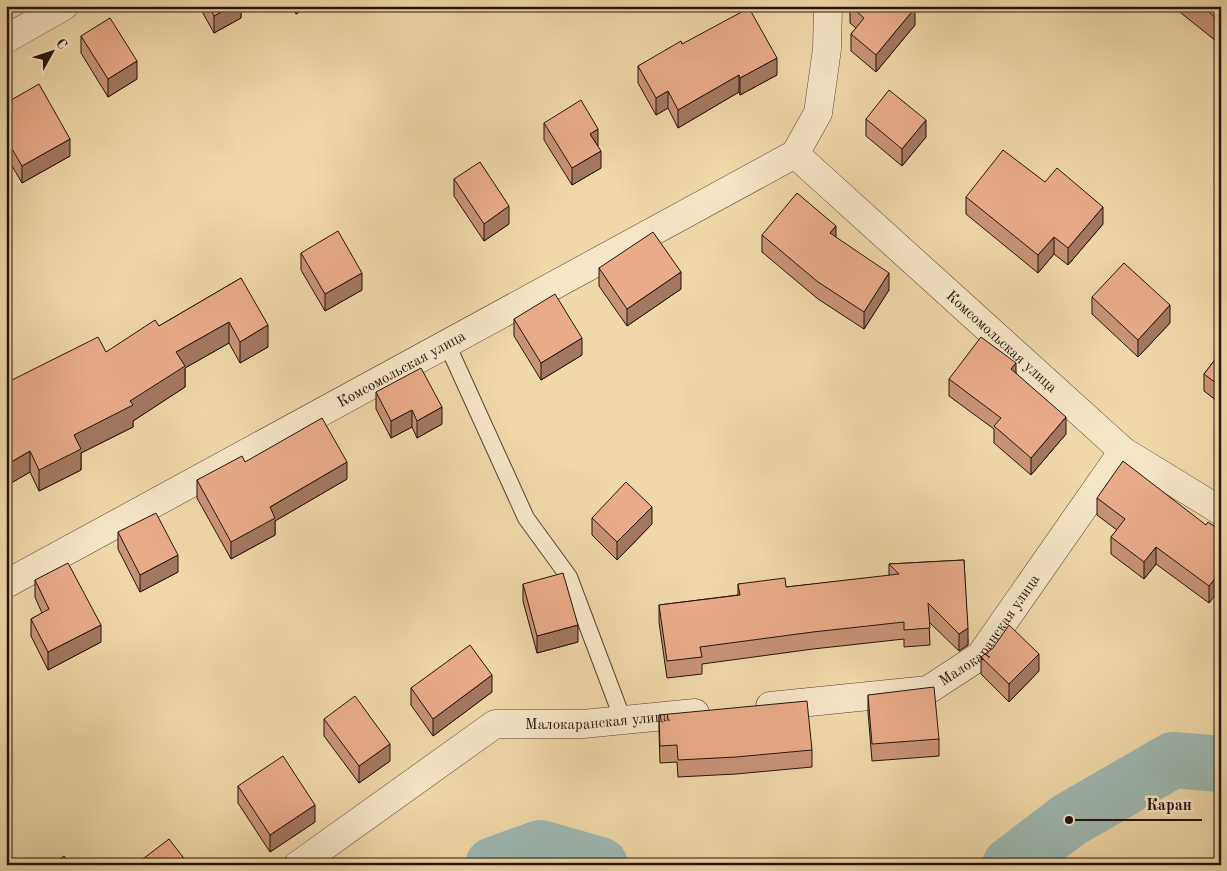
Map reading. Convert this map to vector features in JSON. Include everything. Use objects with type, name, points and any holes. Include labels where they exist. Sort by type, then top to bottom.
[{"type":"street","points":[[6,38],[64,6]]},
{"type":"street","points":[[795,154],[818,114],[828,49],[828,6]]},
{"type":"street","name":"Комсомольская улица","points":[[6,584],[795,154],[1123,451],[1221,511]]},
{"type":"street","name":"Малокаранская улица","points":[[298,865],[495,724],[583,724],[928,690],[980,656],[1123,451]]},
{"type":"lane","points":[[447,344],[526,518],[570,577],[623,720]]},
{"type":"building","points":[[209,6],[232,6],[214,16]]},
{"type":"building","points":[[850,6],[913,6],[915,8],[876,55],[851,34],[864,18]]},
{"type":"building","points":[[1201,6],[1221,6],[1221,22]]},
{"type":"building","points":[[749,8],[777,58],[740,78],[739,75],[678,110],[668,91],[656,98],[638,66],[681,41],[682,44]]},
{"type":"building","points":[[110,18],[137,61],[108,79],[81,36]]},
{"type":"building","points":[[39,84],[70,139],[22,166],[8,142],[6,143],[6,103]]},
{"type":"building","points":[[889,90],[926,120],[902,149],[866,119]]},
{"type":"building","points":[[581,100],[598,129],[590,134],[601,151],[572,168],[544,123]]},
{"type":"building","points":[[1003,150],[1045,182],[1057,168],[1103,207],[1068,248],[1054,237],[1038,255],[966,197]]},
{"type":"building","points":[[480,162],[509,206],[484,224],[454,179]]},
{"type":"building","points":[[797,193],[836,226],[830,233],[889,273],[864,312],[818,282],[762,235]]},
{"type":"building","points":[[338,231],[362,273],[325,294],[301,253]]},
{"type":"building","points":[[653,232],[681,272],[627,309],[599,268]]},
{"type":"building","points":[[1124,263],[1170,305],[1138,340],[1092,297]]},
{"type":"building","points":[[241,278],[268,325],[240,342],[229,322],[176,352],[185,366],[130,401],[133,405],[74,435],[81,449],[39,470],[30,451],[6,465],[6,383],[98,337],[106,352],[155,320],[159,326]]},
{"type":"building","points":[[555,294],[582,338],[541,363],[514,319]]},
{"type":"building","points":[[981,337],[1016,363],[1011,369],[1066,417],[1031,458],[994,426],[1001,418],[949,379]]},
{"type":"building","points":[[1221,352],[1221,387],[1204,374]]},
{"type":"building","points":[[421,368],[442,407],[417,421],[412,410],[391,421],[376,392]]},
{"type":"building","points":[[322,418],[347,462],[270,507],[275,518],[231,542],[197,480],[242,456],[245,462]]},
{"type":"building","points":[[1123,461],[1206,525],[1208,522],[1221,531],[1221,571],[1209,586],[1156,547],[1144,562],[1111,537],[1125,519],[1097,498]]},
{"type":"building","points":[[626,482],[652,507],[617,542],[592,518]]},
{"type":"building","points":[[156,513],[178,555],[140,575],[118,532]]},
{"type":"building","points":[[964,560],[968,628],[959,634],[928,603],[930,628],[904,630],[904,622],[813,632],[700,647],[702,657],[667,661],[659,605],[740,595],[738,584],[785,578],[786,587],[899,574],[889,564]]},
{"type":"building","points":[[68,563],[101,625],[48,652],[31,619],[49,609],[35,580]]},
{"type":"building","points":[[563,573],[578,625],[537,636],[523,584]]},
{"type":"building","points":[[1009,625],[1039,654],[1009,684],[981,657],[993,648]]},
{"type":"building","points":[[470,645],[492,675],[433,719],[411,688]]},
{"type":"building","points":[[934,687],[939,739],[872,744],[868,695]]},
{"type":"building","points":[[355,696],[390,744],[359,766],[324,719]]},
{"type":"building","points":[[807,701],[812,750],[678,760],[677,745],[660,746],[659,715]]},
{"type":"building","points":[[283,756],[315,805],[270,835],[238,786]]},
{"type":"building","points":[[169,839],[189,865],[135,865]]},
{"type":"building","points":[[64,856],[70,865],[52,865]]},
{"type":"waterway","points":[[1010,865],[1069,820],[1173,760],[1221,764]]},
{"type":"waterway","points":[[493,865],[540,848],[600,865]]},
{"type":"place","name":"Каран","points":[[1069,820]]}]
